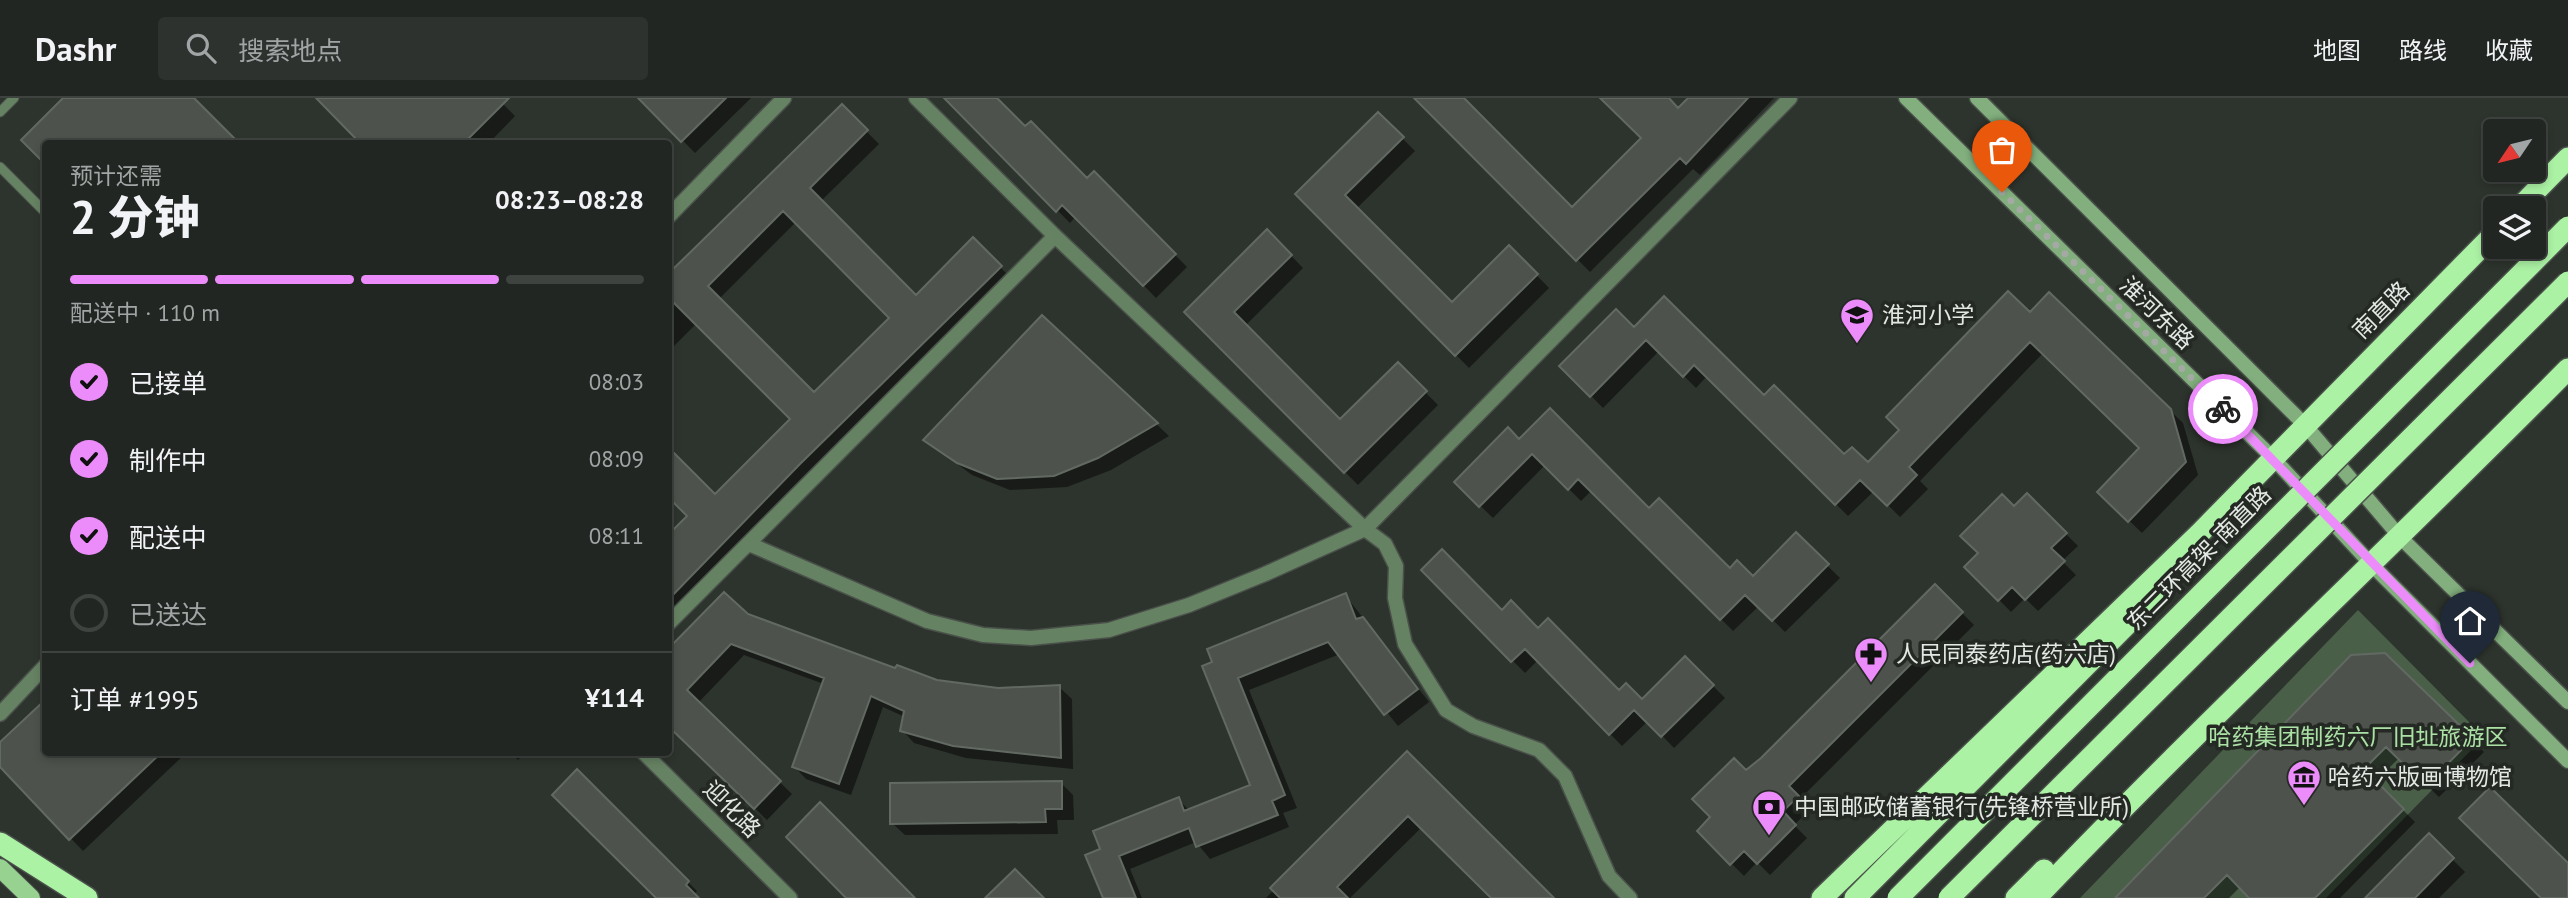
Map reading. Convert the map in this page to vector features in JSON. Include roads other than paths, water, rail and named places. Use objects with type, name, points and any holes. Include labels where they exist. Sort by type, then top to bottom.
[{"type":"highway","points":[[2531,196],[2568,158]]},
{"type":"highway","name":"东二环高架-南直路","points":[[1898,898],[2568,227]]},
{"type":"highway","name":"南直路","points":[[2199,534],[2483,245]]},
{"type":"highway","points":[[1949,898],[2568,282]]},
{"type":"highway","points":[[2036,898],[2154,774],[2400,538],[2568,369]]},
{"type":"highway","points":[[1822,898],[2199,534]]},
{"type":"highway","points":[[1855,898],[2165,586],[2199,534]]},
{"type":"highway","points":[[2016,898],[2065,849],[2154,774]]},
{"type":"highway","points":[[0,843],[87,898]]},
{"type":"main road","name":"淮河东路","points":[[1906,98],[2272,457],[2372,565],[2568,761]]},
{"type":"main road","name":"淮河东路","points":[[1977,98],[2305,425],[2400,538],[2568,702]]},
{"type":"main road","points":[[0,868],[31,898]]},
{"type":"street","points":[[672,213],[784,98]]},
{"type":"street","points":[[916,98],[1055,236],[1365,529],[1385,544],[1396,566],[1396,610],[1405,644],[1446,710],[1473,726],[1539,750],[1565,776],[1609,876],[1630,898]]},
{"type":"street","points":[[749,544],[927,621],[983,635],[1031,638],[1109,630],[1189,605],[1365,529],[1790,98]]},
{"type":"street","points":[[672,620],[1055,236]]},
{"type":"street","points":[[0,713],[42,669]]},
{"type":"street","name":"迎化路","points":[[647,756],[790,898]]},
{"type":"lane","points":[[0,112],[14,98]]},
{"type":"lane","points":[[0,167],[42,209]]},
{"type":"place","name":"淮河小学","points":[[1857,345]]},
{"type":"place","name":"人民同泰药店(药六店)","points":[[1871,684]]},
{"type":"place","name":"哈药六版画博物馆","points":[[2304,807]]},
{"type":"place","name":"中国邮政储蓄银行(先锋桥营业所)","points":[[1769,837]]},
{"type":"park label","name":"哈药集团制药六厂旧址旅游区","points":[[2358,737]]}]
